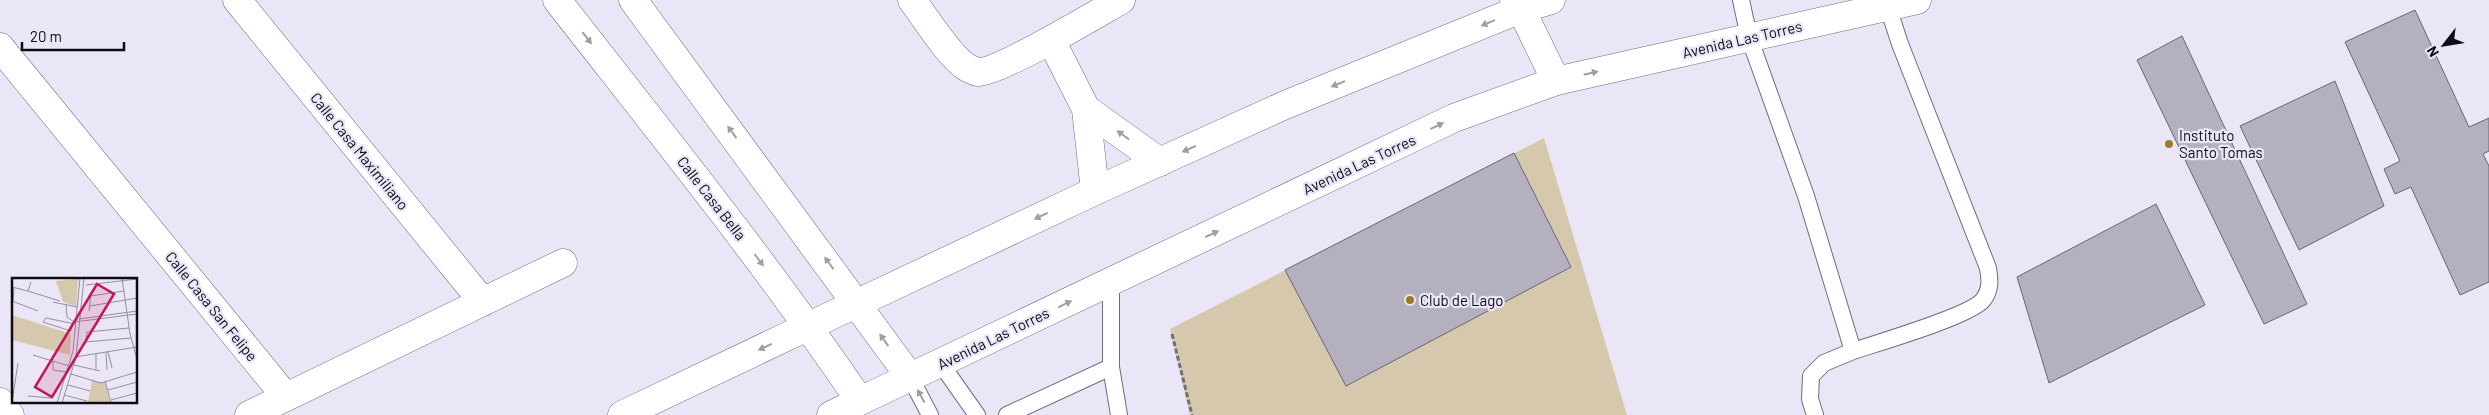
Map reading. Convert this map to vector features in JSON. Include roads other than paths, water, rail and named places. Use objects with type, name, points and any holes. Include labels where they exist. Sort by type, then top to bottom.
[{"type":"street","name":"Calle Casa Maximiliano","points":[[237,0],[483,302]]},
{"type":"street","name":"Calle Casa Bella","points":[[557,0],[809,326],[860,401]]},
{"type":"street","points":[[634,0],[858,302],[910,377]]},
{"type":"street","points":[[912,0],[956,57],[967,68],[978,72],[992,68],[1051,40],[1121,0]]},
{"type":"street","points":[[622,415],[1095,191],[1285,105],[1518,5],[1550,0]]},
{"type":"street","name":"Avenida Las Torres","points":[[831,415],[1454,118],[1556,81],[1917,0]]},
{"type":"street","points":[[1518,5],[1556,81]]},
{"type":"street","points":[[1051,40],[1086,109],[1095,191]]},
{"type":"street","name":"Calle Casa San Felipe","points":[[0,47],[286,397]]},
{"type":"street","points":[[1086,109],[1160,162]]},
{"type":"street","points":[[249,415],[563,263]]},
{"type":"street","points":[[0,402],[10,415]]},
{"type":"lane","points":[[1741,0],[1749,37],[1806,196],[1853,351]]},
{"type":"lane","points":[[1815,415],[1810,399],[1811,376],[1824,363],[1853,351],[1962,314],[1983,301],[1991,283],[1988,268],[1900,44],[1888,6]]},
{"type":"lane","points":[[1111,282],[1112,367],[1119,415]]},
{"type":"lane","points":[[941,364],[977,415]]},
{"type":"lane","points":[[1007,415],[1112,367]]},
{"type":"lane","points":[[910,377],[930,415]]},
{"type":"place","name":"Instituto Santo Tomas","points":[[2169,144]]},
{"type":"place","name":"Club de Lago","points":[[1410,300]]}]
